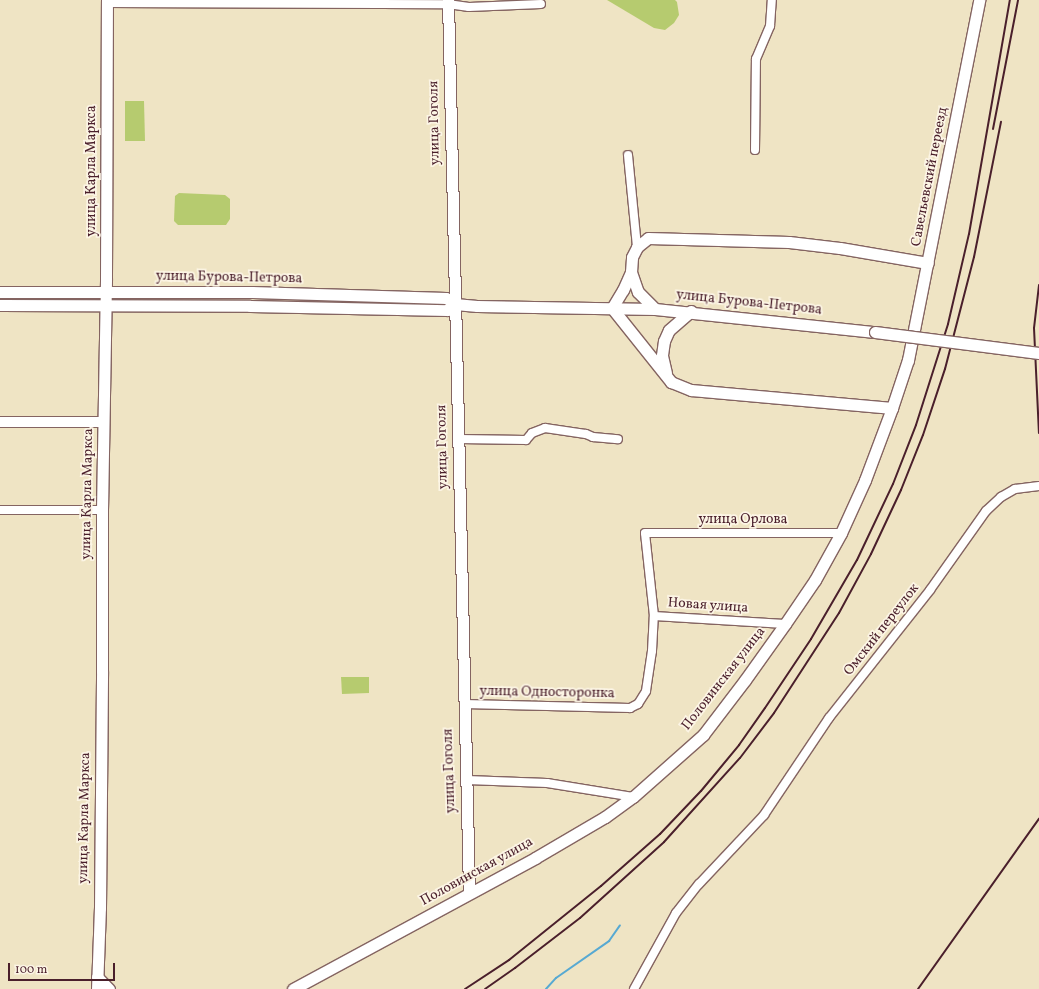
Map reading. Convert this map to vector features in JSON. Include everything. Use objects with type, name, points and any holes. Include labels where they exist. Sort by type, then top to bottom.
[{"type":"main road","name":"Савельевский переезд","points":[[908,360],[979,0]]},
{"type":"main road","name":"улица Карла Маркса","points":[[97,989],[100,908],[102,510],[106,291],[107,2]]},
{"type":"main road","name":"улица Гоголя","points":[[448,2],[469,892]]},
{"type":"main road","points":[[892,408],[692,390],[671,382],[667,375],[612,308],[623,290],[631,272],[632,257],[637,247],[648,238],[789,242],[840,248],[928,263]]},
{"type":"main road","points":[[631,272],[638,292],[655,309]]},
{"type":"main road","name":"улица Бурова-Петрова","points":[[0,292],[252,292],[446,298],[455,304],[691,311],[1039,353]]},
{"type":"main road","name":"улица Бурова-Петрова","points":[[0,305],[447,310],[455,304]]},
{"type":"main road","points":[[667,375],[662,355],[664,341],[669,330],[691,311]]},
{"type":"main road","name":"Половинская улица","points":[[293,989],[469,892],[535,858],[606,817],[633,797],[703,735],[785,624],[815,580],[841,533],[865,480],[908,360]]},
{"type":"main road","points":[[97,977],[109,989]]},
{"type":"street","points":[[755,150],[756,59],[770,26],[772,0]]},
{"type":"street","points":[[107,2],[448,2],[469,7],[541,4]]},
{"type":"street","points":[[628,155],[637,247]]},
{"type":"street","points":[[0,422],[103,422]]},
{"type":"street","points":[[459,440],[526,440],[532,433],[545,428],[586,434],[593,437],[618,439]]},
{"type":"street","name":"Омский переулок","points":[[634,989],[676,913],[699,884],[764,815],[829,718],[930,590],[986,511],[1001,497],[1015,489],[1039,486]]},
{"type":"street","points":[[0,510],[102,510]]},
{"type":"street","name":"улица Орлова","points":[[654,616],[645,533],[841,533]]},
{"type":"street","name":"улица Односторонка","points":[[464,704],[630,708],[638,704],[646,691],[652,651],[654,616]]},
{"type":"street","name":"Новая улица","points":[[654,616],[785,624]]},
{"type":"street","points":[[467,780],[547,783],[633,797]]},
{"type":"green space","points":[[607,0],[675,0],[677,2],[679,15],[674,23],[665,30],[654,28]]},
{"type":"green space","points":[[125,101],[144,101],[145,141],[125,141]]},
{"type":"green space","points":[[179,193],[225,195],[230,199],[230,219],[226,225],[178,225],[174,221],[175,196]]},
{"type":"green space","points":[[341,677],[369,677],[369,693],[342,694]]},
{"type":"waterway","points":[[546,989],[556,978],[609,941],[620,925]]},
{"type":"railway","points":[[465,989],[509,960],[601,886],[660,834],[701,791],[739,745],[765,708],[811,639],[857,560],[893,484],[916,425],[948,324],[969,234],[1010,0]]},
{"type":"railway","points":[[993,129],[1018,0]]},
{"type":"railway","points":[[485,989],[580,918],[664,842],[740,758],[774,713],[839,613],[871,554],[901,490],[923,435],[945,369],[974,257],[1001,122]]},
{"type":"railway","points":[[1039,285],[1034,328],[1039,433]]},
{"type":"railway","points":[[918,989],[1039,819]]}]
